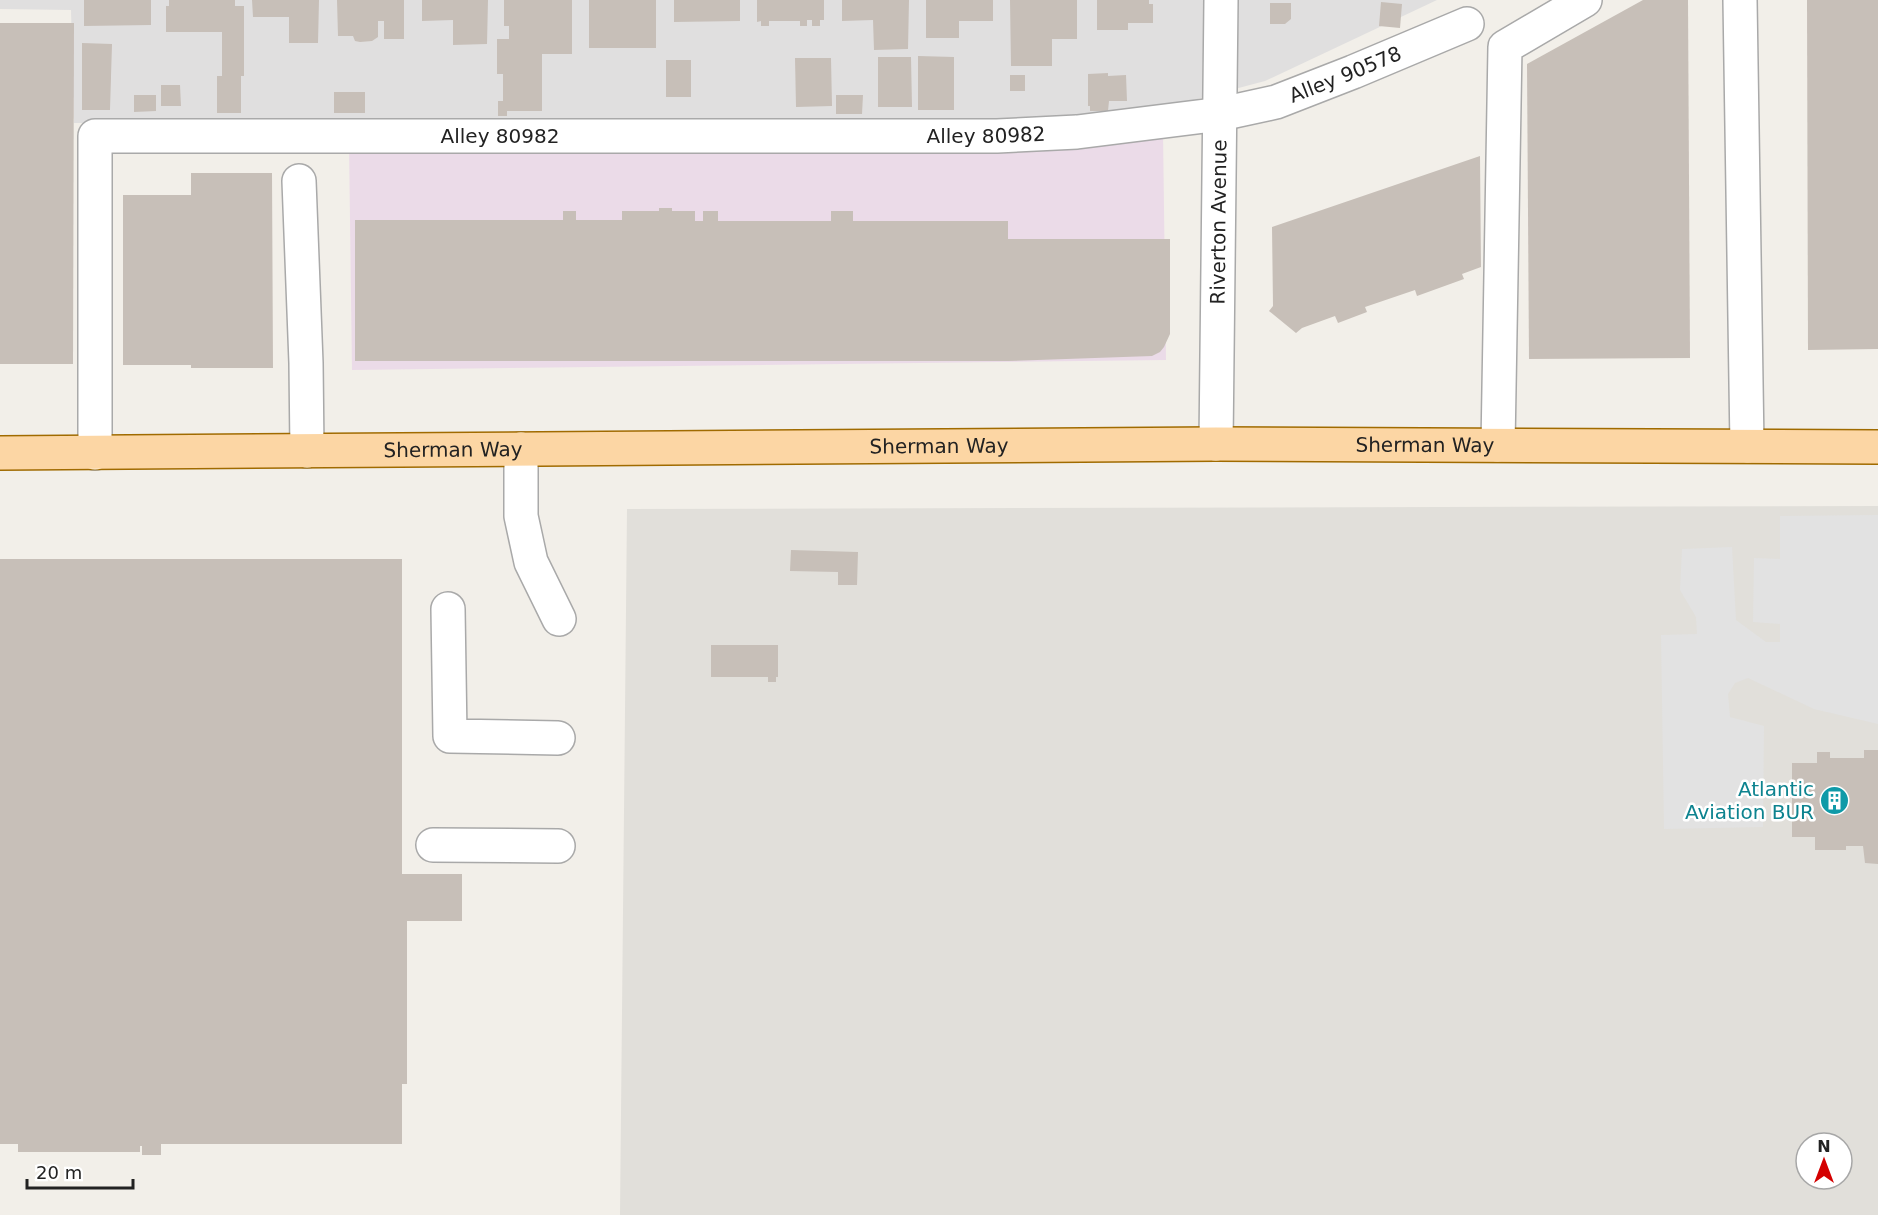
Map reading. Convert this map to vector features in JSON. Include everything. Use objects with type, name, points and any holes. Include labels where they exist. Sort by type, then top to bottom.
[{"type":"main road","name":"Sherman Way","points":[[0,453],[1216,444],[1878,447]]},
{"type":"street","name":"Riverton Avenue","points":[[1216,444],[1221,0]]},
{"type":"street","points":[[1498,445],[1505,47],[1585,0]]},
{"type":"street","points":[[1740,0],[1747,446]]},
{"type":"street","name":"Alley 90578","points":[[1221,114],[1276,102],[1467,24]]},
{"type":"street","name":"Alley 80982","points":[[95,453],[95,136],[997,136],[1077,132],[1221,114]]},
{"type":"street","points":[[299,182],[307,451]]},
{"type":"street","points":[[521,449],[523,528],[531,562],[559,619]]},
{"type":"street","points":[[448,609],[450,736],[558,738]]},
{"type":"street","points":[[433,845],[558,846]]},
{"type":"shaded area","points":[[0,0],[1437,0],[1265,81],[1163,108],[1083,120],[74,123],[71,10],[0,9]]},
{"type":"shaded area","points":[[1163,132],[1166,360],[352,370],[349,144]]},
{"type":"shaded area","points":[[1878,506],[1878,1215],[620,1215],[627,509]]},
{"type":"shaded area","points":[[1878,515],[1878,724],[1814,709],[1748,678],[1735,683],[1728,694],[1730,717],[1764,726],[1763,827],[1664,829],[1661,635],[1697,634],[1696,617],[1680,590],[1682,549],[1732,547],[1736,620],[1766,642],[1780,642],[1780,624],[1753,622],[1754,558],[1780,559],[1780,516]]},
{"type":"building","points":[[84,0],[151,0],[151,25],[84,26]]},
{"type":"building","points":[[169,0],[235,0],[235,6],[244,6],[244,76],[241,76],[241,113],[217,113],[217,76],[222,76],[222,32],[166,32],[166,6],[169,6]]},
{"type":"building","points":[[252,0],[319,0],[318,43],[289,43],[289,17],[253,17]]},
{"type":"building","points":[[337,0],[404,0],[404,39],[384,39],[384,21],[378,21],[378,37],[372,41],[360,42],[355,41],[353,36],[338,36]]},
{"type":"building","points":[[422,0],[488,0],[487,44],[453,45],[453,20],[422,21]]},
{"type":"building","points":[[504,0],[572,0],[572,54],[542,54],[542,111],[507,111],[507,116],[498,116],[498,101],[503,101],[503,74],[497,74],[497,39],[509,39],[509,26],[504,26]]},
{"type":"building","points":[[589,0],[656,0],[656,48],[589,48]]},
{"type":"building","points":[[674,0],[740,0],[740,21],[674,22]]},
{"type":"building","points":[[757,0],[824,0],[824,20],[820,20],[820,26],[812,26],[812,20],[807,20],[807,26],[800,26],[800,21],[769,21],[769,26],[761,26],[761,21],[757,22]]},
{"type":"building","points":[[842,0],[909,0],[908,49],[874,50],[873,20],[842,21]]},
{"type":"building","points":[[926,0],[993,0],[993,21],[959,21],[959,38],[926,38]]},
{"type":"building","points":[[1010,0],[1077,0],[1077,39],[1052,39],[1052,66],[1011,66]]},
{"type":"building","points":[[1097,0],[1149,0],[1149,4],[1153,4],[1153,23],[1128,23],[1128,30],[1097,30]]},
{"type":"building","points":[[1643,0],[1688,0],[1690,358],[1529,359],[1527,64]]},
{"type":"building","points":[[1807,0],[1878,0],[1878,349],[1808,350]]},
{"type":"building","points":[[1381,2],[1402,4],[1400,28],[1379,26]]},
{"type":"building","points":[[1270,3],[1291,3],[1291,19],[1285,24],[1270,24]]},
{"type":"building","points":[[0,23],[74,23],[73,364],[0,364]]},
{"type":"building","points":[[82,43],[112,44],[110,110],[82,110]]},
{"type":"building","points":[[918,56],[954,57],[954,110],[918,110]]},
{"type":"building","points":[[878,57],[911,57],[912,107],[878,107]]},
{"type":"building","points":[[795,58],[831,58],[832,106],[796,107]]},
{"type":"building","points":[[666,60],[691,60],[691,97],[666,97]]},
{"type":"building","points":[[1108,73],[1108,76],[1126,75],[1127,101],[1109,101],[1108,111],[1090,111],[1088,74]]},
{"type":"building","points":[[1010,75],[1025,75],[1025,91],[1010,91]]},
{"type":"building","points":[[161,85],[180,85],[181,106],[161,106]]},
{"type":"building","points":[[334,92],[365,92],[365,113],[334,113]]},
{"type":"building","points":[[134,95],[156,95],[156,111],[134,112]]},
{"type":"building","points":[[836,95],[863,95],[862,114],[836,114]]},
{"type":"building","points":[[1480,156],[1481,267],[1462,274],[1464,279],[1417,296],[1415,290],[1365,307],[1367,312],[1338,323],[1335,316],[1302,328],[1296,333],[1269,311],[1273,306],[1272,227]]},
{"type":"building","points":[[191,173],[272,173],[273,368],[123,365],[123,195],[191,195]]},
{"type":"building","points":[[659,208],[672,208],[672,211],[695,211],[695,221],[703,221],[703,211],[718,211],[718,221],[831,221],[831,211],[853,211],[853,221],[1008,221],[1008,239],[1170,239],[1170,334],[1160,352],[1152,356],[1008,361],[355,361],[355,220],[563,220],[563,211],[576,211],[576,220],[622,220],[622,211],[659,211]]},
{"type":"building","points":[[791,550],[858,552],[857,585],[838,585],[838,572],[790,571]]},
{"type":"building","points":[[0,559],[402,559],[402,874],[462,874],[462,921],[407,921],[407,1084],[402,1084],[402,1144],[161,1144],[161,1155],[142,1155],[142,1146],[140,1146],[140,1152],[18,1152],[18,1144],[0,1144]]},
{"type":"building","points":[[711,645],[778,645],[776,682],[768,682],[768,677],[711,677]]},
{"type":"building","name":"Atlantic Aviation BUR","points":[[1864,750],[1878,750],[1878,864],[1865,863],[1863,846],[1846,846],[1846,850],[1815,850],[1815,837],[1792,837],[1792,763],[1817,763],[1817,752],[1830,752],[1830,758],[1864,758]]},
{"type":"place","name":"Atlantic Aviation BUR","points":[[1835,800]]}]
